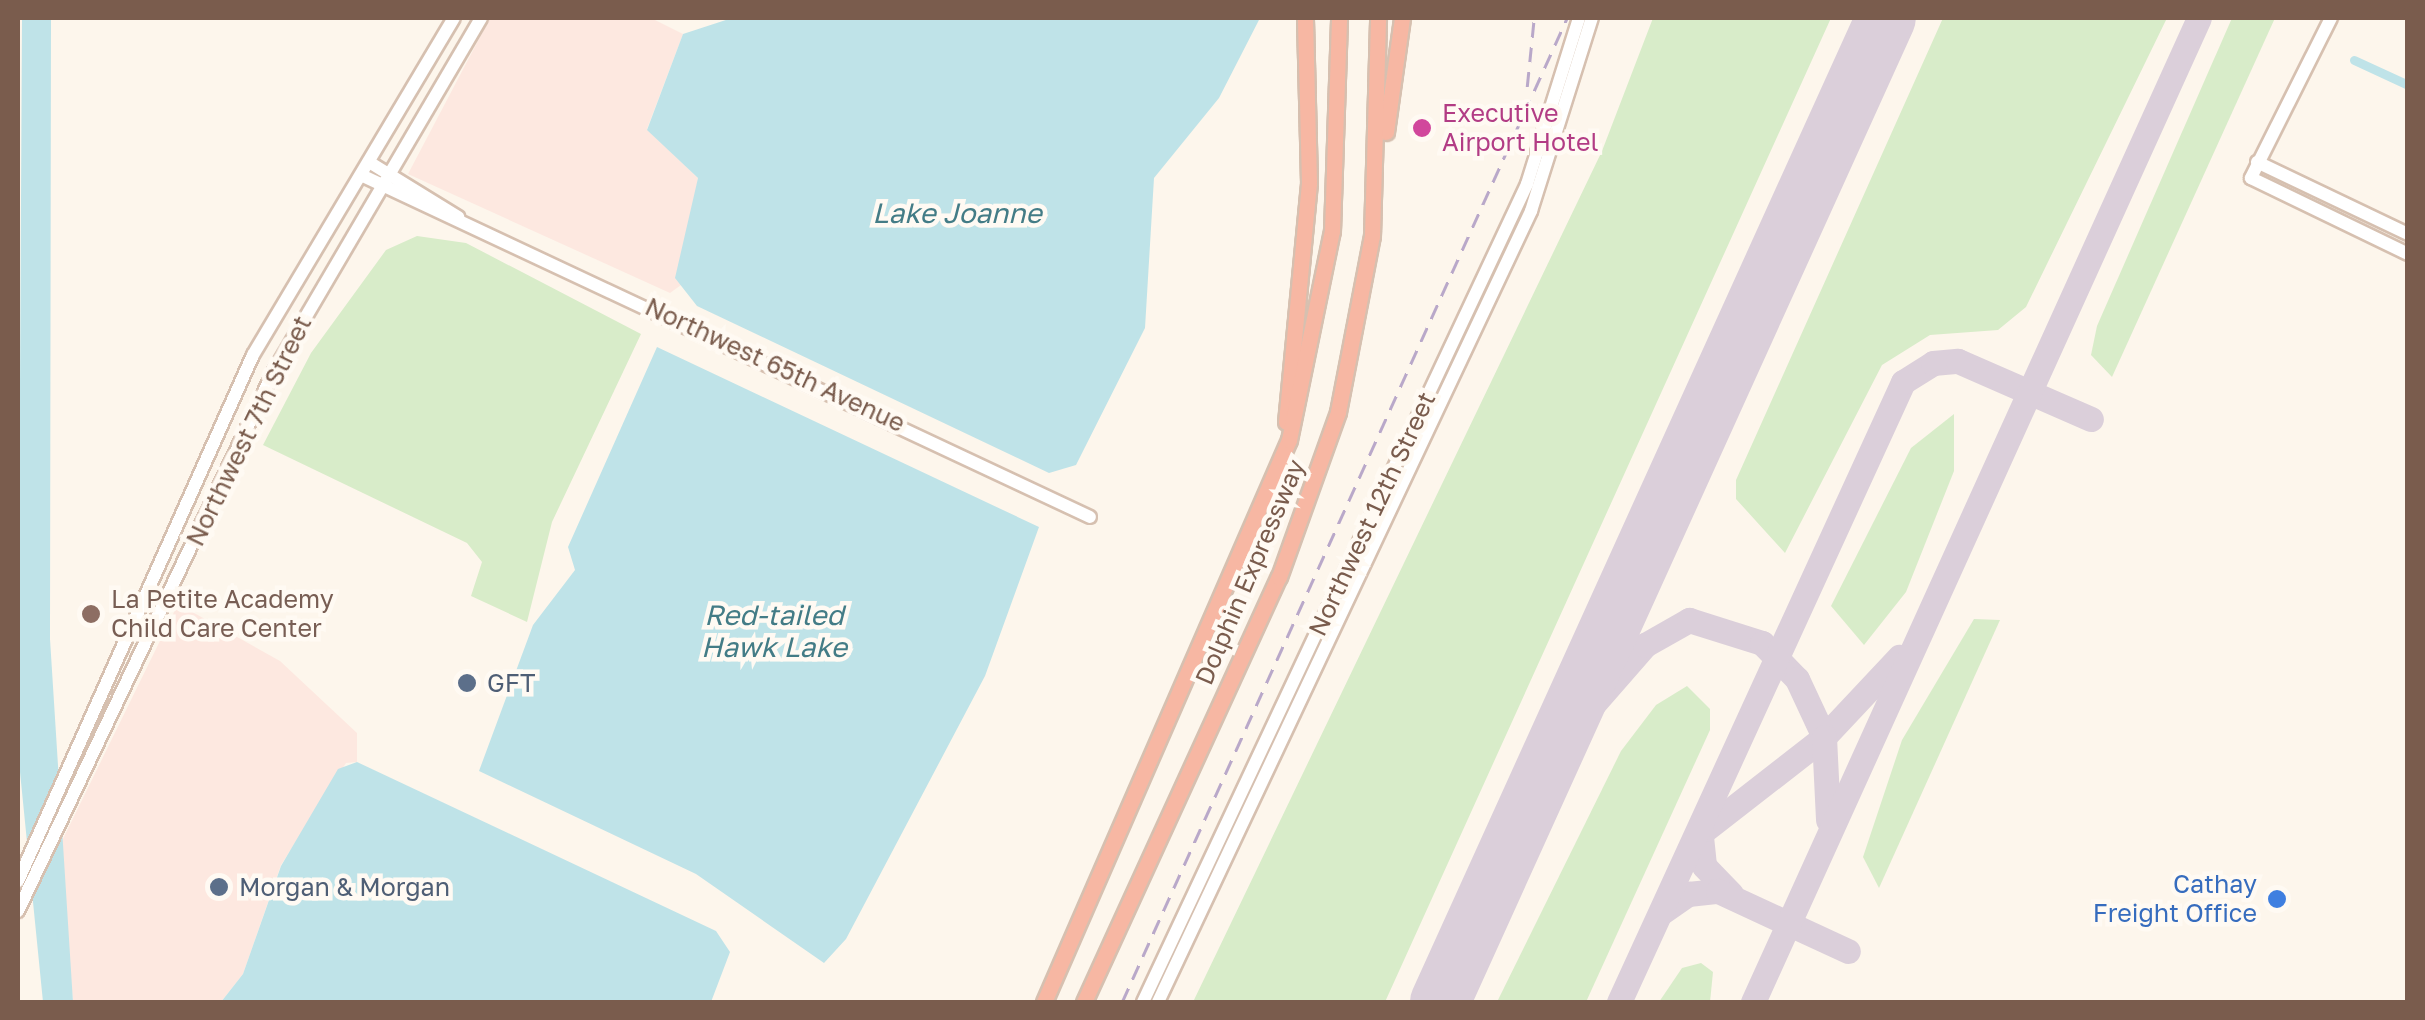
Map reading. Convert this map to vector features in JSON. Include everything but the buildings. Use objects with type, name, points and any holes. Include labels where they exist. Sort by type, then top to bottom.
[{"type":"highway","points":[[1280,466],[1310,183],[1305,18]]},
{"type":"highway","name":"Dolphin Expressway","points":[[1044,1002],[1280,466],[1329,260],[1339,18]]},
{"type":"highway","name":"Dolphin Expressway","points":[[1084,1002],[1324,459],[1364,294],[1380,150],[1378,18]]},
{"type":"highway","points":[[1380,150],[1402,18]]},
{"type":"main road","name":"Northwest 7th Street","points":[[18,911],[25,865],[254,355],[454,18]]},
{"type":"main road","name":"Northwest 7th Street","points":[[23,885],[64,812],[274,371],[480,18]]},
{"type":"main road","name":"Northwest 12th Street","points":[[1143,1002],[1527,184],[1578,18]]},
{"type":"main road","name":"Northwest 12th Street","points":[[1158,1002],[1531,211],[1592,18]]},
{"type":"main road","points":[[2330,18],[2251,178],[2408,254]]},
{"type":"main road","name":"Northwest 65th Avenue","points":[[369,162],[385,179]]},
{"type":"main road","points":[[2258,162],[2408,234]]},
{"type":"main road","name":"Northwest 65th Avenue","points":[[361,175],[385,179],[1090,517]]},
{"type":"shaded area","points":[[490,18],[651,18],[683,34],[647,129],[698,178],[681,285],[670,293],[408,174]]},
{"type":"shaded area","points":[[178,604],[280,661],[357,733],[357,762],[346,763],[281,865],[243,974],[221,1002],[73,1002],[59,847]]},
{"type":"green space","points":[[1653,18],[1831,18],[1385,1002],[1193,1002],[1602,151]]},
{"type":"green space","points":[[1943,18],[2167,18],[2026,307],[1998,330],[1930,335],[1882,365],[1785,553],[1736,499],[1736,480]]},
{"type":"green space","points":[[2232,18],[2275,18],[2112,377],[2091,355],[2097,326]]},
{"type":"green space","points":[[417,236],[466,243],[641,334],[552,522],[527,622],[471,596],[482,562],[467,543],[263,445],[311,353],[386,250]]},
{"type":"green space","points":[[1954,414],[1954,471],[1906,592],[1864,645],[1831,606],[1911,448]]},
{"type":"green space","points":[[1974,619],[2000,620],[1879,888],[1863,857],[1902,740]]},
{"type":"green space","points":[[1687,686],[1710,709],[1710,730],[1586,1002],[1497,1002],[1621,751],[1656,705]]},
{"type":"green space","points":[[1701,963],[1713,972],[1710,1002],[1659,1002],[1682,968]]},
{"type":"water","points":[[22,18],[51,18],[50,639],[73,1002],[43,1002],[18,752]]},
{"type":"water","name":"Lake Joanne","points":[[732,18],[1260,18],[1219,98],[1154,178],[1145,328],[1076,465],[1049,473],[697,306],[675,278],[698,178],[647,130],[683,34]]},
{"type":"water","name":"Red-tailed Hawk Lake","points":[[657,347],[1039,527],[985,676],[846,939],[824,963],[696,874],[479,771],[533,625],[575,570],[568,547]]},
{"type":"water","points":[[357,762],[716,931],[730,952],[711,1002],[221,1002],[243,974],[281,866],[338,769]]},
{"type":"waterway","points":[[2354,60],[2408,85]]},
{"type":"taxiway","points":[[1753,1002],[2199,18]]},
{"type":"taxiway","points":[[1619,1002],[1903,382],[1933,363],[1958,361],[2091,419]]},
{"type":"taxiway","points":[[1491,891],[1590,708],[1645,645],[1689,620],[1762,643],[1797,679],[1824,737],[1828,820]]},
{"type":"taxiway","points":[[1706,829],[1824,737],[1899,657]]},
{"type":"taxiway","points":[[1700,827],[1704,866],[1731,894]]},
{"type":"taxiway","points":[[1662,912],[1688,894],[1718,891],[1848,951]]},
{"type":"runway","points":[[1440,1002],[1886,18]]},
{"type":"railway","points":[[1527,87],[1534,18]]},
{"type":"railway","points":[[1122,1002],[1567,18]]},
{"type":"place","name":"Executive Airport Hotel","points":[[1422,128]]},
{"type":"place","name":"La Petite Academy Child Care Center","points":[[91,614]]},
{"type":"place","name":"GFT","points":[[467,683]]},
{"type":"place","name":"Morgan & Morgan","points":[[219,887]]},
{"type":"place","name":"Cathay Freight Office","points":[[2277,899]]}]
